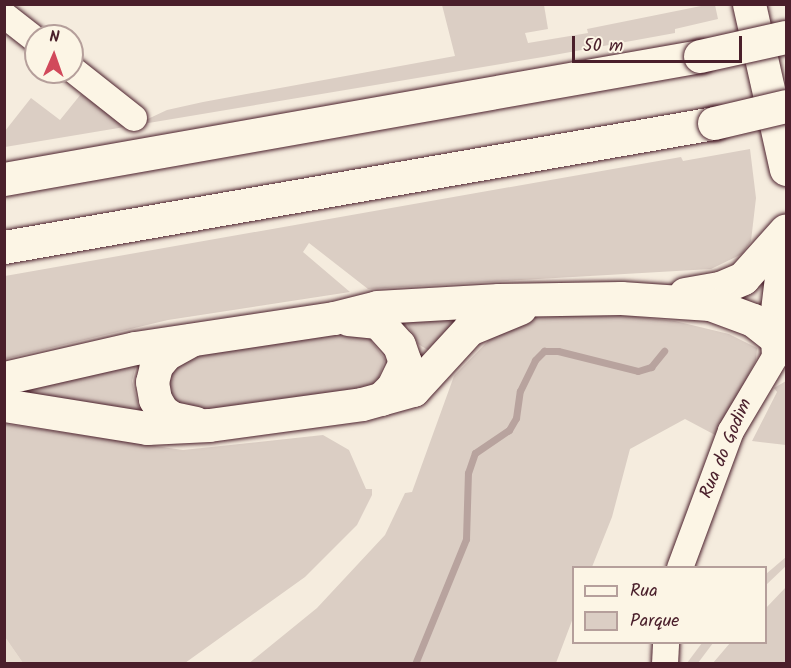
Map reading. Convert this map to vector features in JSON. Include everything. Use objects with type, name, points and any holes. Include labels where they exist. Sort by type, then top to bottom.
[{"type":"main road","points":[[753,8],[786,169]]},
{"type":"main road","points":[[4,178],[700,56],[786,37]]},
{"type":"main road","points":[[4,247],[714,123],[786,106]]},
{"type":"main road","points":[[653,299],[735,283],[758,265],[786,230]]},
{"type":"main road","points":[[780,340],[786,236]]},
{"type":"main road","points":[[4,378],[196,337],[334,318],[394,306],[653,299],[710,304],[743,315],[780,340]]},
{"type":"main road","points":[[4,405],[147,428],[209,425],[381,399],[413,390],[470,329],[509,310],[545,302]]},
{"type":"main road","points":[[334,318],[370,320],[393,334],[405,362],[393,387],[381,399]]},
{"type":"main road","points":[[196,337],[166,354],[156,366],[152,382],[155,399],[162,411],[172,418],[209,425]]},
{"type":"street","points":[[4,15],[24,31]]},
{"type":"street","points":[[84,78],[134,118]]},
{"type":"street","name":"Rua do Godim","points":[[680,566],[731,431],[775,357],[780,340]]},
{"type":"street","points":[[665,663],[666,644]]},
{"type":"shaded area","points":[[5,637],[23,663],[5,663]]},
{"type":"green space","points":[[442,5],[544,5],[548,29],[525,33],[528,43],[588,33],[587,29],[706,5],[715,5],[718,19],[675,29],[675,33],[543,57],[5,147],[5,131],[31,98],[60,120],[81,94],[116,119],[137,124],[167,110],[203,102],[455,56]]},
{"type":"green space","points":[[750,149],[756,198],[751,241],[742,254],[711,269],[368,289],[309,243],[303,252],[350,292],[168,320],[5,359],[5,276],[681,157],[683,161]]},
{"type":"green space","points":[[453,311],[457,326],[428,350],[418,344],[404,318]]},
{"type":"green space","points":[[537,315],[620,315],[675,321],[729,334],[757,348],[756,360],[717,436],[685,419],[630,449],[612,517],[592,566],[572,566],[572,621],[556,663],[248,664],[317,608],[385,535],[405,493],[412,492],[454,376],[489,340],[482,331]]},
{"type":"green space","points":[[362,329],[385,359],[378,380],[368,388],[197,414],[176,404],[170,393],[168,372],[182,355]]},
{"type":"green space","points":[[137,361],[132,381],[140,412],[5,394]]},
{"type":"green space","points":[[786,381],[786,445],[752,441],[777,392],[774,388]]},
{"type":"green space","points":[[5,424],[183,450],[323,435],[349,450],[366,489],[372,489],[372,495],[357,525],[305,577],[185,663],[23,663],[5,637]]},
{"type":"green space","points":[[786,557],[786,566],[767,584],[767,573]]},
{"type":"green space","points":[[786,587],[786,663],[713,663],[729,644],[767,644],[767,607]]},
{"type":"green space","points":[[701,644],[712,644],[698,663],[687,663]]},
{"type":"waterway","points":[[415,664],[466,539],[468,473],[475,453],[509,430],[516,418],[520,391],[535,360],[544,351],[558,351],[638,371],[651,367],[664,351]]}]
